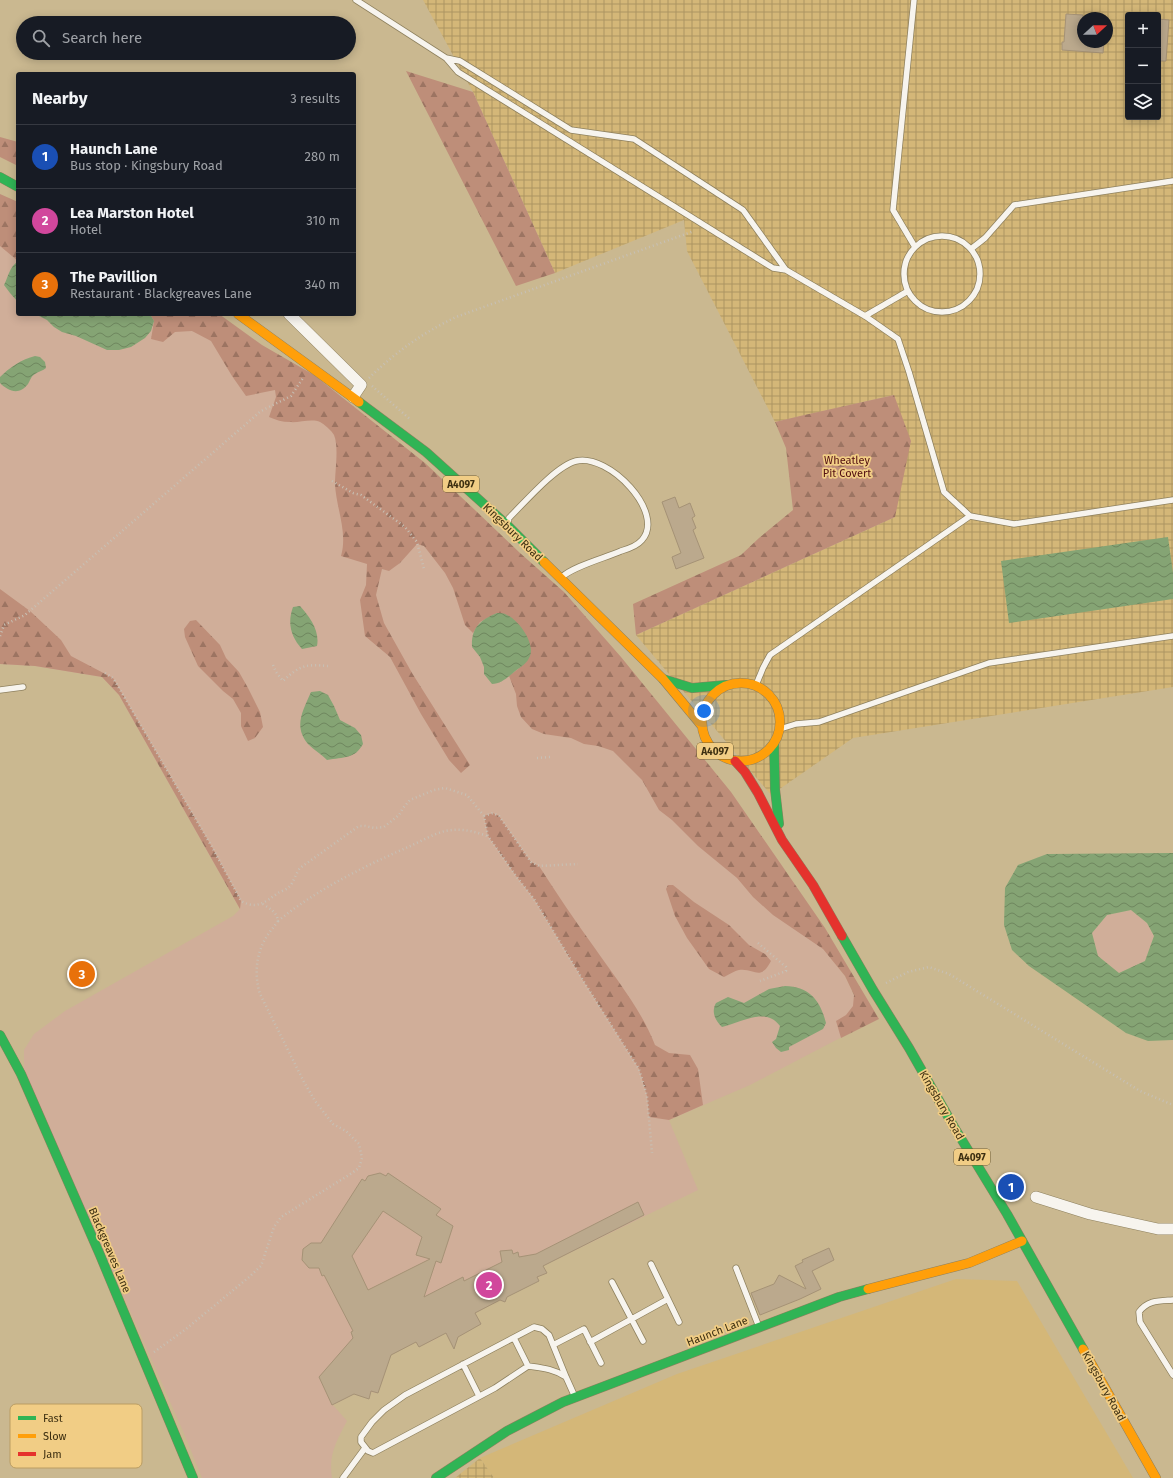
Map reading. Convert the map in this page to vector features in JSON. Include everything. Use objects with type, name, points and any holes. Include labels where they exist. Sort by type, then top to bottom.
[{"type":"main road","points":[[0,178],[16,186]]},
{"type":"main road","name":"Kingsbury Road","points":[[241,316],[426,452],[507,525],[663,679],[702,726]]},
{"type":"main road","name":"Kingsbury Road","points":[[663,679],[692,688],[741,682],[756,685],[767,692],[776,703],[780,716],[780,729],[774,743],[764,754],[750,760],[735,762]]},
{"type":"main road","name":"Kingsbury Road","points":[[726,685],[714,693],[705,705],[701,719],[703,734],[710,747],[721,756],[735,762],[745,772],[758,793],[782,840],[813,885],[873,990],[909,1048],[1022,1241],[1156,1478]]},
{"type":"main road","name":"Kingsbury Road","points":[[774,743],[775,796],[782,840]]},
{"type":"main road","name":"Blackgreaves Lane","points":[[0,1035],[24,1082],[100,1255],[192,1478]]},
{"type":"main road","name":"Haunch Lane","points":[[438,1477],[507,1432],[575,1397],[839,1298],[969,1263],[1022,1241]]},
{"type":"street","points":[[291,316],[361,385],[353,397]]},
{"type":"street","points":[[1036,1197],[1090,1214],[1158,1229],[1173,1229]]},
{"type":"lane","points":[[356,0],[446,58],[458,72],[747,252],[774,268],[786,270],[865,316],[898,339],[944,492],[970,516],[1014,524],[1173,500]]},
{"type":"lane","points":[[914,0],[893,210],[915,247]]},
{"type":"lane","points":[[446,58],[460,61],[571,130],[634,139],[742,210],[786,270]]},
{"type":"lane","points":[[971,249],[984,238],[1014,205],[1173,181]]},
{"type":"lane","points":[[944,236],[964,242],[971,249],[978,260],[980,273],[978,286],[972,297],[963,306],[951,311],[938,312],[926,309],[915,301],[908,291],[904,272],[907,258],[915,247],[924,240],[944,236]]},
{"type":"lane","points":[[865,316],[908,291]]},
{"type":"lane","points":[[507,525],[509,518],[548,479],[567,464],[584,460],[600,464],[623,479],[633,490],[645,512],[648,530],[642,541],[628,549],[576,569],[561,578]]},
{"type":"lane","points":[[756,685],[770,655],[970,516]]},
{"type":"lane","points":[[780,729],[796,724],[819,722],[990,663],[1173,636]]},
{"type":"lane","points":[[0,690],[23,687]]},
{"type":"lane","points":[[651,1264],[679,1322]]},
{"type":"lane","points":[[736,1268],[759,1328]]},
{"type":"lane","points":[[612,1282],[643,1342]]},
{"type":"lane","points":[[590,1342],[668,1299]]},
{"type":"lane","points":[[1173,1300],[1152,1302],[1144,1306],[1139,1312],[1140,1322],[1173,1375]]},
{"type":"lane","points":[[566,1377],[551,1370],[528,1366],[495,1388],[373,1453],[368,1451],[361,1442],[361,1437],[372,1422],[384,1410],[405,1395],[534,1327],[542,1329],[549,1335],[575,1397]]},
{"type":"lane","points":[[553,1345],[584,1329],[601,1363]]},
{"type":"lane","points":[[514,1338],[528,1366]]},
{"type":"lane","points":[[463,1364],[479,1396]]},
{"type":"lane","points":[[343,1478],[365,1448]]},
{"type":"path","points":[[361,385],[403,348],[431,329],[456,317],[694,231]]},
{"type":"path","points":[[0,636],[4,625],[25,615],[261,411],[291,396],[312,367]]},
{"type":"path","points":[[332,481],[353,493],[361,495],[405,527],[417,542],[424,569]]},
{"type":"path","points":[[273,665],[283,681],[299,668],[314,664],[328,666]]},
{"type":"path","points":[[105,673],[113,678],[212,847],[241,901],[248,905],[263,904],[289,887],[295,874],[300,868],[359,826],[375,828],[384,827],[399,815],[402,808],[410,800],[420,795],[445,788],[467,795],[484,816],[488,836],[534,899],[639,1069],[647,1096],[652,1153]]},
{"type":"path","points":[[537,758],[550,757]]},
{"type":"path","points":[[484,816],[493,813],[499,816],[531,862],[539,866],[578,864]]},
{"type":"path","points":[[143,1359],[186,1329],[248,1278],[261,1266],[274,1227],[282,1217],[349,1175],[358,1168],[362,1158],[359,1144],[346,1131],[333,1124],[315,1101],[260,994],[256,982],[256,970],[260,948],[267,935],[278,921],[290,911],[326,888],[379,860],[445,831],[474,831],[488,836]]},
{"type":"path","points":[[263,904],[272,910],[277,916],[278,921]]},
{"type":"path","points":[[758,943],[784,964],[786,968],[786,971],[760,981]]},
{"type":"path","points":[[873,990],[908,972],[929,967],[949,974],[1140,1091],[1173,1105]]},
{"type":"shaded area","points":[[423,0],[1173,0],[1173,687],[853,738],[771,795],[636,635],[895,517],[894,395],[775,422],[687,251],[684,220],[555,273],[473,92]]},
{"type":"shaded area","points":[[0,200],[16,210],[16,316],[199,316],[340,407],[756,863],[845,976],[854,995],[863,1026],[750,1085],[669,1120],[698,1190],[543,1266],[547,1273],[538,1277],[539,1281],[507,1297],[505,1302],[500,1300],[475,1313],[481,1324],[458,1337],[456,1343],[450,1341],[441,1325],[434,1329],[438,1338],[419,1347],[416,1342],[381,1360],[387,1367],[378,1393],[371,1392],[369,1399],[354,1394],[333,1405],[347,1421],[332,1455],[332,1478],[202,1478],[183,1431],[24,1070],[24,1050],[34,1034],[65,1011],[233,916],[240,909],[119,695],[102,677],[35,666],[0,664]]},
{"type":"shaded area","points":[[1131,910],[1147,923],[1154,936],[1145,961],[1119,973],[1098,956],[1092,933],[1107,915]]},
{"type":"shaded area","points":[[956,1279],[1017,1281],[1133,1478],[494,1478],[480,1458],[677,1374]]},
{"type":"shaded area","points":[[480,1458],[494,1478],[455,1478]]},
{"type":"green space","points":[[406,71],[473,92],[555,273],[516,286]]},
{"type":"green space","points":[[0,137],[16,141],[16,165],[0,157]]},
{"type":"green space","points":[[0,194],[16,201],[16,259],[0,246]]},
{"type":"green space","points":[[151,316],[222,316],[262,345],[314,375],[425,463],[520,553],[564,592],[621,657],[731,792],[825,928],[879,1019],[841,1038],[836,1021],[846,1015],[853,1006],[854,995],[845,976],[823,949],[773,915],[753,897],[737,878],[698,846],[672,820],[659,810],[642,780],[613,751],[598,746],[584,744],[571,738],[544,734],[532,729],[521,717],[517,706],[516,694],[509,676],[520,668],[530,655],[531,650],[497,613],[480,622],[473,633],[465,625],[453,588],[445,573],[424,546],[417,544],[400,563],[389,571],[382,569],[376,595],[384,623],[412,673],[470,765],[461,773],[449,760],[421,714],[390,657],[365,636],[360,600],[366,585],[367,564],[341,556],[343,538],[335,484],[336,446],[333,433],[324,424],[317,421],[287,422],[269,417],[276,397],[275,390],[246,396],[211,341],[192,331],[175,332],[163,342],[151,339],[154,321]]},
{"type":"green space","name":"Wheatley Pit Covert","points":[[894,395],[911,441],[895,517],[636,635],[633,604],[741,555],[793,510],[786,448],[775,422]]},
{"type":"green space","points":[[0,589],[30,611],[61,640],[71,656],[113,678],[212,847],[241,901],[240,909],[119,695],[102,677],[35,666],[0,664]]},
{"type":"green space","points":[[196,620],[220,645],[226,658],[239,672],[260,712],[263,727],[255,738],[248,741],[241,726],[241,713],[233,699],[198,666],[185,637],[184,629],[190,621]]},
{"type":"green space","points":[[493,813],[499,816],[531,862],[539,866],[643,1019],[655,1045],[669,1053],[690,1055],[698,1069],[703,1105],[669,1120],[649,1117],[647,1096],[639,1069],[534,899],[488,836],[484,816]]},
{"type":"green space","points":[[668,885],[673,885],[694,902],[729,925],[749,945],[765,954],[771,961],[764,971],[757,973],[739,970],[724,977],[709,969],[687,938],[675,916],[666,889]]},
{"type":"water","points":[[16,263],[16,300],[4,285],[11,269]]},
{"type":"water","points":[[39,316],[151,316],[154,321],[151,331],[145,338],[131,347],[119,350],[107,350],[76,336],[62,332],[47,320]]},
{"type":"water","points":[[30,357],[40,357],[45,362],[46,368],[34,375],[25,388],[14,391],[6,388],[0,383],[0,377],[7,370]]},
{"type":"water","points":[[1168,537],[1173,573],[1173,599],[1009,623],[1001,561]]},
{"type":"water","points":[[300,606],[311,620],[316,630],[318,640],[317,646],[302,649],[295,640],[291,630],[290,619],[293,607]]},
{"type":"water","points":[[497,613],[505,614],[517,622],[529,640],[531,653],[524,665],[498,683],[492,684],[484,674],[484,667],[480,657],[472,647],[472,640],[475,630],[481,622]]},
{"type":"water","points":[[320,691],[328,695],[340,720],[355,728],[361,735],[363,744],[353,755],[344,758],[327,760],[308,744],[303,737],[300,725],[303,712],[311,692]]},
{"type":"water","points":[[1173,853],[1173,1040],[1148,1041],[1126,1033],[1029,966],[1012,950],[1004,925],[1005,888],[1018,865],[1047,854]],"holes":[[[1131,910],[1147,923],[1154,936],[1145,961],[1119,973],[1098,956],[1092,933],[1107,915]]]},
{"type":"water","points":[[785,986],[801,989],[813,996],[821,1008],[826,1023],[823,1029],[789,1047],[789,1050],[781,1052],[772,1042],[776,1039],[780,1026],[768,1017],[760,1016],[722,1027],[717,1022],[714,1013],[716,1003],[728,997],[744,1003],[769,989]]},
{"type":"building","points":[[1066,14],[1077,15],[1077,48],[1103,48],[1103,53],[1062,50],[1062,42],[1064,42]]},
{"type":"building","points":[[1161,19],[1169,20],[1166,61],[1161,61]]},
{"type":"building","points":[[675,497],[679,508],[690,503],[695,516],[692,518],[696,528],[693,530],[704,558],[676,569],[672,557],[681,553],[662,502]]},
{"type":"building","points":[[380,1173],[386,1176],[388,1173],[441,1209],[436,1215],[453,1226],[441,1263],[436,1261],[424,1297],[463,1277],[464,1281],[502,1262],[500,1251],[512,1250],[513,1254],[518,1252],[519,1257],[536,1254],[638,1202],[644,1215],[543,1266],[547,1273],[537,1277],[539,1281],[507,1297],[505,1302],[500,1300],[475,1313],[481,1324],[458,1337],[454,1349],[446,1333],[419,1347],[416,1342],[391,1355],[378,1393],[371,1391],[369,1399],[354,1394],[332,1405],[319,1377],[353,1338],[351,1332],[353,1331],[319,1268],[309,1268],[302,1260],[303,1249],[311,1243],[321,1243],[362,1179],[365,1181],[368,1176]],"holes":[[[383,1211],[422,1237],[416,1255],[430,1259],[368,1290],[352,1256]]]},
{"type":"building","points":[[829,1248],[834,1260],[812,1271],[821,1289],[760,1315],[751,1293],[774,1284],[779,1275],[806,1289],[795,1266],[803,1262],[802,1260]]},
{"type":"traffic: fast","points":[[0,177],[16,186]]},
{"type":"traffic: fast","points":[[359,402],[426,452],[507,525],[544,562]]},
{"type":"traffic: fast","points":[[663,679],[692,688],[726,685]]},
{"type":"traffic: fast","points":[[774,743],[775,789],[779,824]]},
{"type":"traffic: fast","points":[[842,936],[1007,1214],[1083,1349]]},
{"type":"traffic: fast","points":[[0,1035],[21,1074],[100,1255],[193,1478]]},
{"type":"traffic: fast","points":[[436,1478],[507,1431],[563,1402],[839,1297],[868,1289]]},
{"type":"traffic: slow","points":[[241,316],[359,402]]},
{"type":"traffic: slow","points":[[544,562],[663,679],[702,726]]},
{"type":"traffic: slow","points":[[741,683],[756,686],[769,694],[777,707],[780,722],[777,737],[769,750],[756,758],[741,761],[726,758],[713,750],[705,737],[702,722],[705,707],[713,694],[726,686],[741,683]]},
{"type":"traffic: slow","points":[[868,1289],[969,1263],[1022,1241]]},
{"type":"traffic: slow","points":[[1083,1349],[1156,1478]]},
{"type":"traffic: jam","points":[[735,761],[745,772],[758,793],[782,840],[813,885],[842,936]]},
{"type":"place","name":"The Pavillion","points":[[82,974]]},
{"type":"place","name":"Haunch Lane","points":[[1011,1187]]},
{"type":"place","name":"Lea Marston Hotel","points":[[489,1285]]}]
